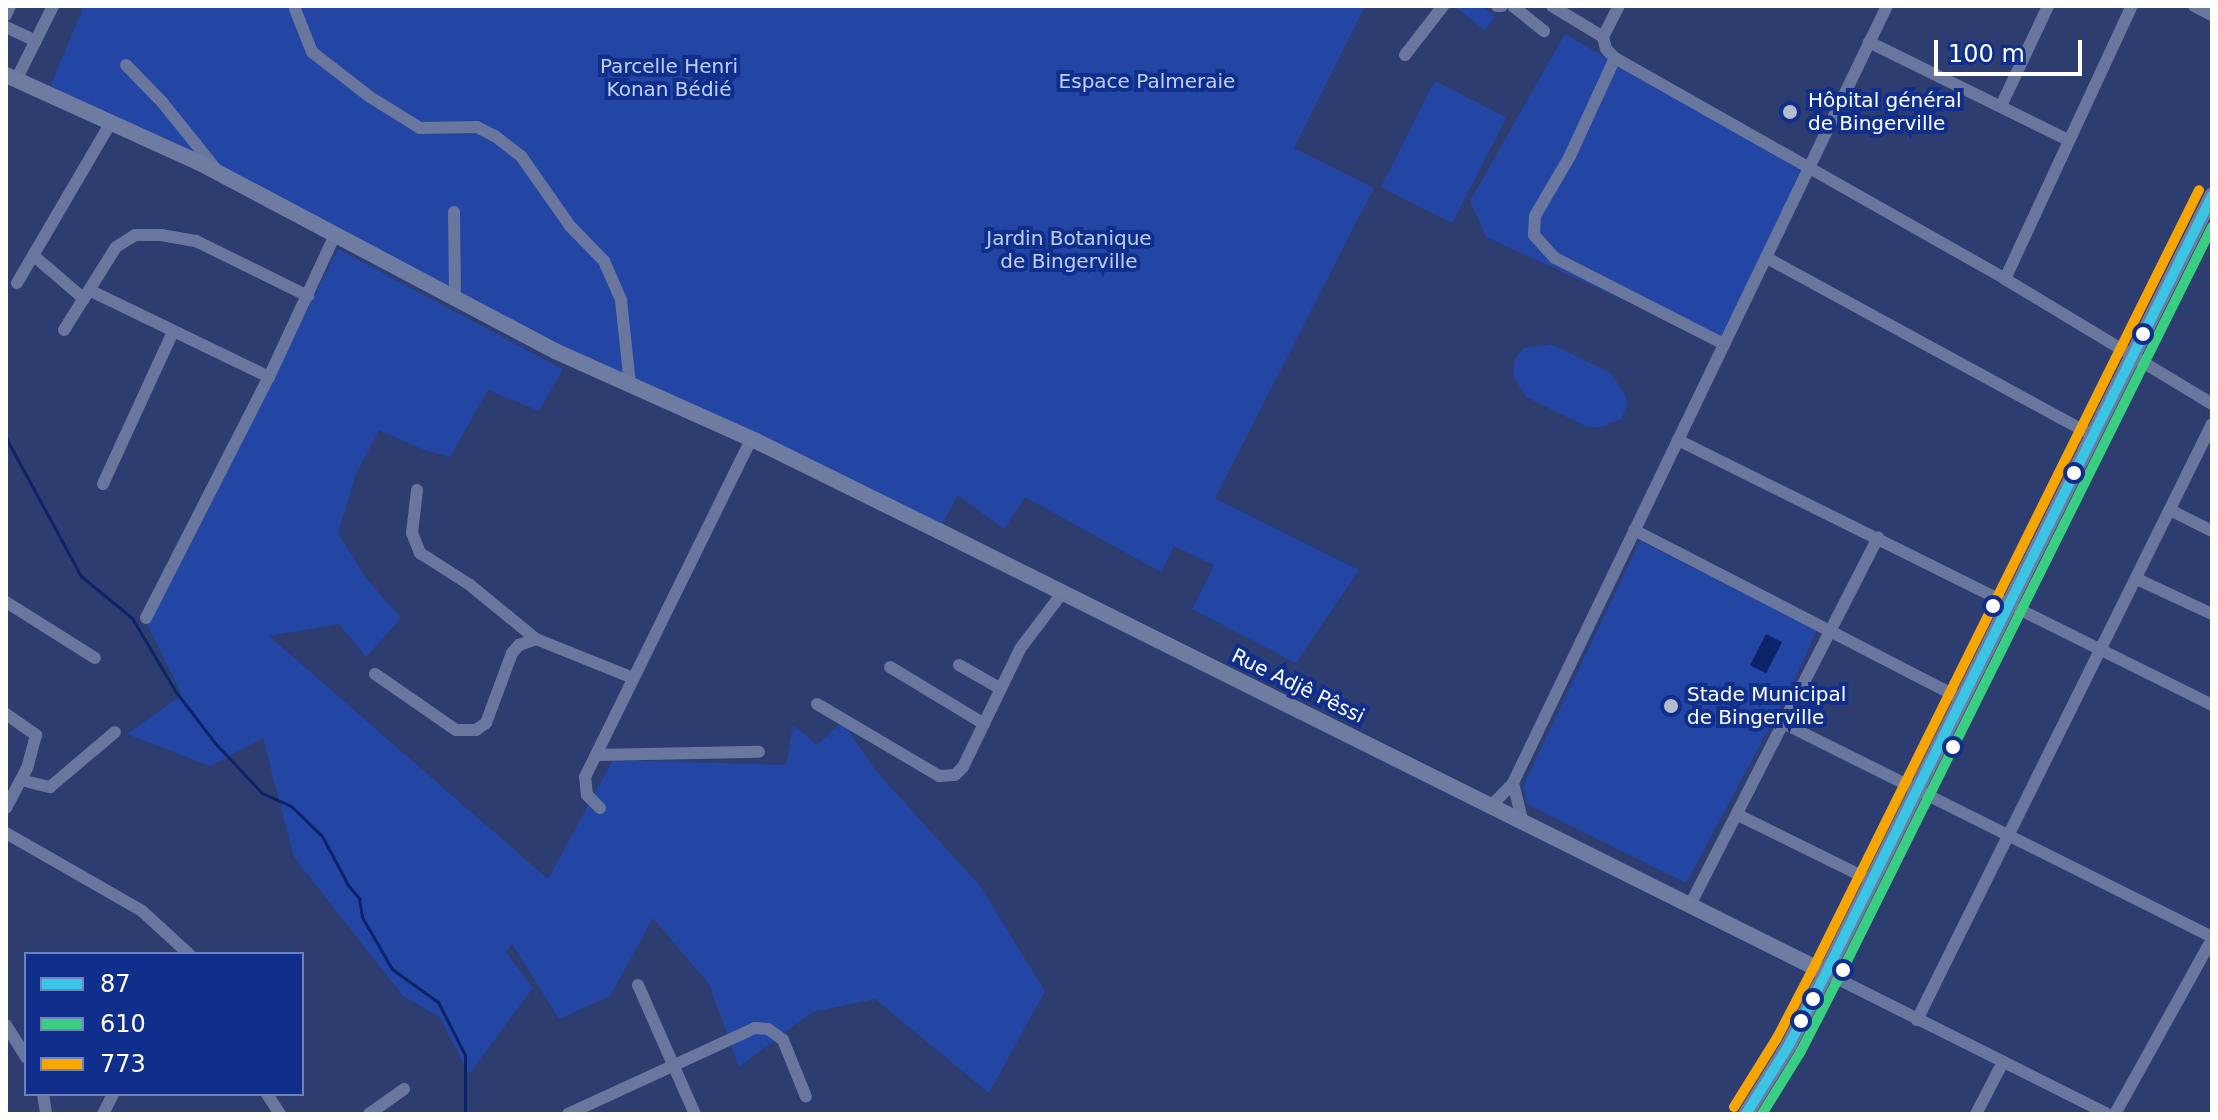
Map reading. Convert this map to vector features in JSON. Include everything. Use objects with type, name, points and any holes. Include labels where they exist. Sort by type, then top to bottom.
[{"type":"street","points":[[6,15],[10,6]]},
{"type":"street","points":[[11,77],[36,41],[53,6]]},
{"type":"street","points":[[1405,55],[1443,6]]},
{"type":"street","points":[[1513,6],[1544,31]]},
{"type":"street","points":[[1552,6],[1603,37]]},
{"type":"street","points":[[1619,6],[1603,37],[1606,49],[1615,58],[2005,279],[2212,404]]},
{"type":"street","points":[[1492,805],[1513,783],[1887,6]]},
{"type":"street","points":[[2001,106],[2048,6]]},
{"type":"street","points":[[2005,279],[2132,6]]},
{"type":"street","points":[[2194,6],[2212,15]]},
{"type":"street","points":[[295,9],[318,59],[370,97],[420,128],[477,127],[521,156],[570,226],[604,261],[621,300],[630,384]]},
{"type":"street","points":[[6,27],[36,41]]},
{"type":"street","points":[[1869,42],[2068,140]]},
{"type":"street","points":[[1615,58],[1570,156],[1535,216],[1534,235],[1555,258],[1724,344]]},
{"type":"street","points":[[126,65],[162,102],[219,173]]},
{"type":"street","name":"Rue Adjê Pêssi","points":[[11,77],[219,173],[455,300],[751,439],[1063,592],[1826,973]]},
{"type":"street","points":[[17,283],[111,122]]},
{"type":"street","points":[[1746,1114],[1789,1045],[1826,973],[2212,196]]},
{"type":"street","points":[[454,212],[455,300]]},
{"type":"street","points":[[64,330],[124,240],[135,235],[161,235],[196,241],[308,296]]},
{"type":"street","points":[[146,618],[269,377],[335,235]]},
{"type":"street","points":[[34,256],[86,294],[269,377]]},
{"type":"street","points":[[1767,258],[2094,436]]},
{"type":"street","points":[[103,484],[173,332]]},
{"type":"street","points":[[1917,1020],[2212,424]]},
{"type":"street","points":[[600,808],[584,786],[596,755],[751,439]]},
{"type":"street","points":[[1678,440],[2212,705]]},
{"type":"street","points":[[417,490],[412,533],[420,553],[470,585],[536,639],[633,678]]},
{"type":"street","points":[[2170,510],[2212,531]]},
{"type":"street","points":[[1634,530],[1963,700]]},
{"type":"street","points":[[1690,905],[1878,537]]},
{"type":"street","points":[[2137,579],[2212,614]]},
{"type":"street","points":[[817,704],[947,778],[963,767],[1020,649],[1063,592]]},
{"type":"street","points":[[6,602],[95,658]]},
{"type":"street","points":[[375,674],[456,730],[476,730],[486,723],[512,653],[519,645],[536,639]]},
{"type":"street","points":[[959,665],[1001,689]]},
{"type":"street","points":[[890,667],[984,724]]},
{"type":"street","points":[[6,714],[36,735],[21,780],[6,808]]},
{"type":"street","points":[[1785,724],[2212,938],[2115,1114]]},
{"type":"street","points":[[21,780],[50,787],[115,732]]},
{"type":"street","points":[[596,755],[759,752]]},
{"type":"street","points":[[1513,783],[1522,820]]},
{"type":"street","points":[[1738,815],[1872,881]]},
{"type":"street","points":[[6,833],[142,911],[187,952]]},
{"type":"street","points":[[1826,973],[2107,1114]]},
{"type":"street","points":[[638,985],[695,1114]]},
{"type":"street","points":[[6,1025],[24,1054]]},
{"type":"street","points":[[574,1113],[746,1030],[768,1029],[783,1040],[806,1097]]},
{"type":"street","points":[[1976,1114],[2003,1062]]},
{"type":"street","points":[[369,1114],[404,1089]]},
{"type":"street","points":[[103,1114],[112,1096]]},
{"type":"street","points":[[268,1096],[280,1114]]},
{"type":"green space","name":"Jardin Botanique de Bingerville","points":[[84,6],[1365,6],[1294,148],[1374,188],[1215,498],[1359,570],[1296,663],[1192,609],[1214,565],[1174,546],[1161,572],[1025,497],[1004,529],[958,495],[940,527],[754,443],[46,96]]},
{"type":"green space","points":[[1454,6],[1481,6],[1495,17],[1485,30]]},
{"type":"green space","points":[[1565,34],[1807,173],[1718,343],[1486,237],[1470,201]]},
{"type":"green space","points":[[1435,81],[1506,117],[1452,223],[1381,187]]},
{"type":"green space","points":[[338,249],[563,369],[539,411],[488,390],[450,457],[424,450],[379,430],[356,474],[338,533],[365,577],[401,618],[366,657],[339,624],[269,636],[548,879],[613,760],[786,765],[793,725],[817,745],[842,722],[876,771],[980,886],[1045,991],[989,1093],[875,999],[812,1012],[739,1067],[709,984],[653,918],[610,996],[559,1019],[512,944],[506,952],[533,988],[469,1074],[440,1017],[403,996],[294,857],[263,738],[210,766],[127,734],[182,695],[147,624]]},
{"type":"green space","points":[[1551,344],[1611,373],[1626,397],[1627,406],[1621,419],[1598,428],[1585,426],[1526,397],[1513,375],[1515,359],[1524,348]]},
{"type":"green space","name":"Stade Municipal de Bingerville","points":[[1640,541],[1817,630],[1789,691],[1686,883],[1527,804],[1523,786]]},
{"type":"shaded area","points":[[1766,634],[1782,642],[1766,673],[1750,665]]},
{"type":"waterway","points":[[6,438],[81,576],[132,618],[176,692],[215,743],[262,793],[291,806],[322,836],[348,885],[359,898],[362,917],[392,969],[438,1002],[465,1055],[465,1114]]},
{"type":"transit line","name":"773","points":[[1734,1107],[1777,1038],[1814,967],[2199,190]]},
{"type":"transit line","name":"87","points":[[1746,1114],[1789,1045],[1826,973],[2212,196]]},
{"type":"transit line","name":"610","points":[[1762,1114],[1801,1051],[1838,979],[2212,227]]},
{"type":"place","name":"Hôpital général de Bingerville","points":[[1790,112]]},
{"type":"place","name":"Stade Municipal de Bingerville","points":[[1671,706]]},
{"type":"park label","name":"Parcelle Henri Konan Bédié","points":[[669,78]]},
{"type":"park label","name":"Espace Palmeraie","points":[[1147,81]]}]
